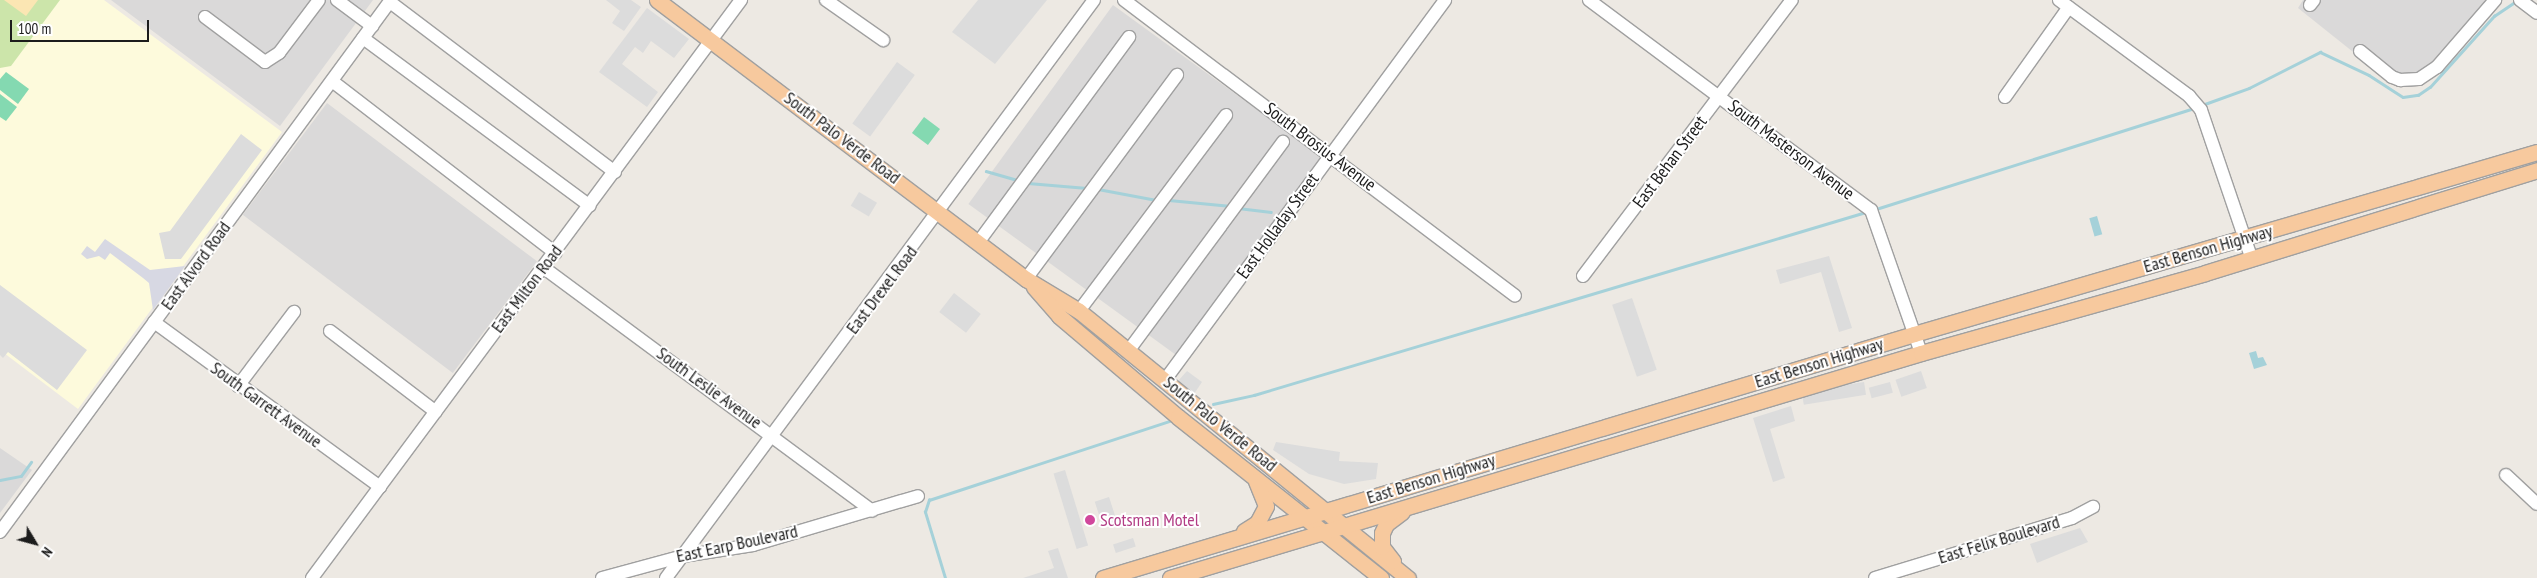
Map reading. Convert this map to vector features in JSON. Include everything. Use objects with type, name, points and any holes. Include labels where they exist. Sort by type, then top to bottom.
[{"type":"main road","name":"South Palo Verde Road","points":[[656,0],[980,240],[1026,279],[1059,316],[1252,476],[1381,578]]},
{"type":"main road","name":"East Benson Highway","points":[[1103,578],[1914,334],[2537,152]]},
{"type":"main road","name":"East Benson Highway","points":[[1170,578],[1669,428],[2251,257],[2537,170]]},
{"type":"main road","name":"South Palo Verde Road","points":[[1026,279],[1079,311],[1129,350],[1326,510],[1342,526],[1406,576]]},
{"type":"main road","points":[[1662,410],[1669,428]]},
{"type":"main road","points":[[1221,543],[1257,524],[1263,516],[1266,506],[1263,492],[1252,476]]},
{"type":"main road","points":[[1406,576],[1382,547],[1382,533],[1394,516],[1413,505]]},
{"type":"street","points":[[205,17],[268,66],[319,0]]},
{"type":"street","points":[[337,0],[372,26]]},
{"type":"street","name":"East Milton Road","points":[[312,578],[742,0]]},
{"type":"street","points":[[826,0],[883,40]]},
{"type":"street","name":"East Drexel Road","points":[[666,578],[774,436],[1094,0]]},
{"type":"street","name":"South Brosius Avenue","points":[[1124,0],[1331,154],[1515,296]]},
{"type":"street","name":"East Holladay Street","points":[[1165,380],[1445,0]]},
{"type":"street","name":"South Masterson Avenue","points":[[1589,0],[1871,210],[1921,354]]},
{"type":"street","name":"East Behan Street","points":[[1584,276],[1792,0]]},
{"type":"street","points":[[2360,51],[2392,77],[2400,80],[2419,79],[2437,67],[2495,0]]},
{"type":"street","points":[[2520,0],[2537,13]]},
{"type":"street","points":[[391,1],[615,172]]},
{"type":"street","name":"East Alvord Road","points":[[0,532],[391,1]]},
{"type":"street","points":[[2005,97],[2064,4],[2189,96],[2202,110],[2247,238],[2251,257]]},
{"type":"street","points":[[980,240],[1129,37]]},
{"type":"street","points":[[363,38],[590,206]]},
{"type":"street","points":[[1026,279],[1177,75]]},
{"type":"street","points":[[332,81],[555,252]]},
{"type":"street","points":[[1079,311],[1226,115]]},
{"type":"street","points":[[1129,350],[1283,142]]},
{"type":"street","name":"South Leslie Avenue","points":[[544,268],[872,510]]},
{"type":"street","points":[[238,386],[294,312]]},
{"type":"street","name":"South Garrett Avenue","points":[[154,322],[238,386],[380,487]]},
{"type":"street","points":[[330,331],[436,412]]},
{"type":"street","points":[[2506,476],[2537,504]]},
{"type":"street","name":"East Earp Boulevard","points":[[602,578],[683,556],[753,545],[918,496]]},
{"type":"street","name":"East Felix Boulevard","points":[[1875,578],[2072,518],[2093,507]]},
{"type":"shaded area","points":[[0,0],[104,0],[282,132],[78,409],[0,350]]},
{"type":"shaded area","points":[[111,0],[373,0],[280,126]]},
{"type":"shaded area","points":[[606,0],[631,0],[641,7],[624,31],[612,23],[620,11]]},
{"type":"shaded area","points":[[978,0],[1047,0],[995,64],[952,32]]},
{"type":"shaded area","points":[[2303,0],[2501,0],[2429,79],[2411,87],[2392,83],[2298,8]]},
{"type":"shaded area","points":[[1113,5],[1322,157],[1177,356],[968,204]]},
{"type":"shaded area","points":[[647,8],[689,39],[674,58],[651,41],[643,53],[635,47],[622,64],[658,92],[647,107],[599,72]]},
{"type":"shaded area","points":[[897,62],[915,75],[870,136],[852,123]]},
{"type":"shaded area","points":[[327,103],[537,261],[453,373],[243,215]]},
{"type":"shaded area","points":[[241,134],[262,150],[181,259],[165,259],[159,233],[170,231]]},
{"type":"shaded area","points":[[859,192],[877,203],[869,217],[851,206]]},
{"type":"shaded area","points":[[105,239],[150,270],[185,266],[153,310],[149,283],[143,278],[110,253],[105,260],[99,256],[87,259],[81,254],[87,246],[95,252]]},
{"type":"shaded area","points":[[1829,256],[1852,328],[1839,332],[1821,272],[1780,284],[1776,270]]},
{"type":"shaded area","points":[[0,285],[87,350],[57,390],[8,352],[3,358],[0,355]]},
{"type":"shaded area","points":[[954,293],[981,314],[966,333],[939,312]]},
{"type":"shaded area","points":[[1632,298],[1657,370],[1637,377],[1612,305]]},
{"type":"shaded area","points":[[1187,371],[1202,382],[1194,394],[1178,381]]},
{"type":"shaded area","points":[[1921,371],[1927,388],[1901,397],[1895,380]]},
{"type":"shaded area","points":[[1864,382],[1866,395],[1804,405],[1802,392]]},
{"type":"shaded area","points":[[1890,382],[1893,393],[1872,398],[1869,388]]},
{"type":"shaded area","points":[[1791,406],[1795,421],[1770,429],[1785,478],[1773,482],[1753,418]]},
{"type":"shaded area","points":[[1276,442],[1340,452],[1339,461],[1378,463],[1376,479],[1344,484],[1309,474],[1273,450]]},
{"type":"shaded area","points":[[0,448],[32,470],[0,513]]},
{"type":"shaded area","points":[[1065,470],[1088,546],[1077,549],[1054,474]]},
{"type":"shaded area","points":[[1109,497],[1117,522],[1103,526],[1095,502]]},
{"type":"shaded area","points":[[2080,528],[2088,542],[2037,563],[2030,544]]},
{"type":"shaded area","points":[[1133,538],[1136,547],[1116,553],[1113,544]]},
{"type":"shaded area","points":[[1058,548],[1068,578],[1023,578],[1054,568],[1048,551]]},
{"type":"green space","points":[[0,0],[60,0],[11,66],[0,68]]},
{"type":"green space","points":[[6,72],[29,89],[18,104],[0,90],[0,79]]},
{"type":"green space","points":[[0,94],[17,107],[6,121],[0,117]]},
{"type":"green space","points":[[924,117],[940,129],[928,145],[912,133]]},
{"type":"sand","points":[[4,0],[38,0],[26,16]]},
{"type":"water","points":[[2097,216],[2102,234],[2095,236],[2089,218]]},
{"type":"water","points":[[2256,351],[2258,358],[2263,357],[2267,365],[2254,369],[2249,353]]},
{"type":"waterway","points":[[2202,105],[2249,88],[2320,52],[2369,75],[2403,97],[2418,95],[2430,87],[2494,16],[2515,2]]},
{"type":"waterway","points":[[1876,209],[2195,108]]},
{"type":"waterway","points":[[986,171],[1018,180]]},
{"type":"waterway","points":[[1028,183],[1087,188]]},
{"type":"waterway","points":[[1098,189],[1156,200]]},
{"type":"waterway","points":[[1169,200],[1231,206]]},
{"type":"waterway","points":[[1238,208],[1271,212]]},
{"type":"waterway","points":[[1213,404],[1254,395],[1866,212]]},
{"type":"waterway","points":[[945,578],[925,512],[929,500],[1173,420]]},
{"type":"waterway","points":[[0,480],[21,476],[31,462]]},
{"type":"place","name":"Scotsman Motel","points":[[1090,520]]}]
